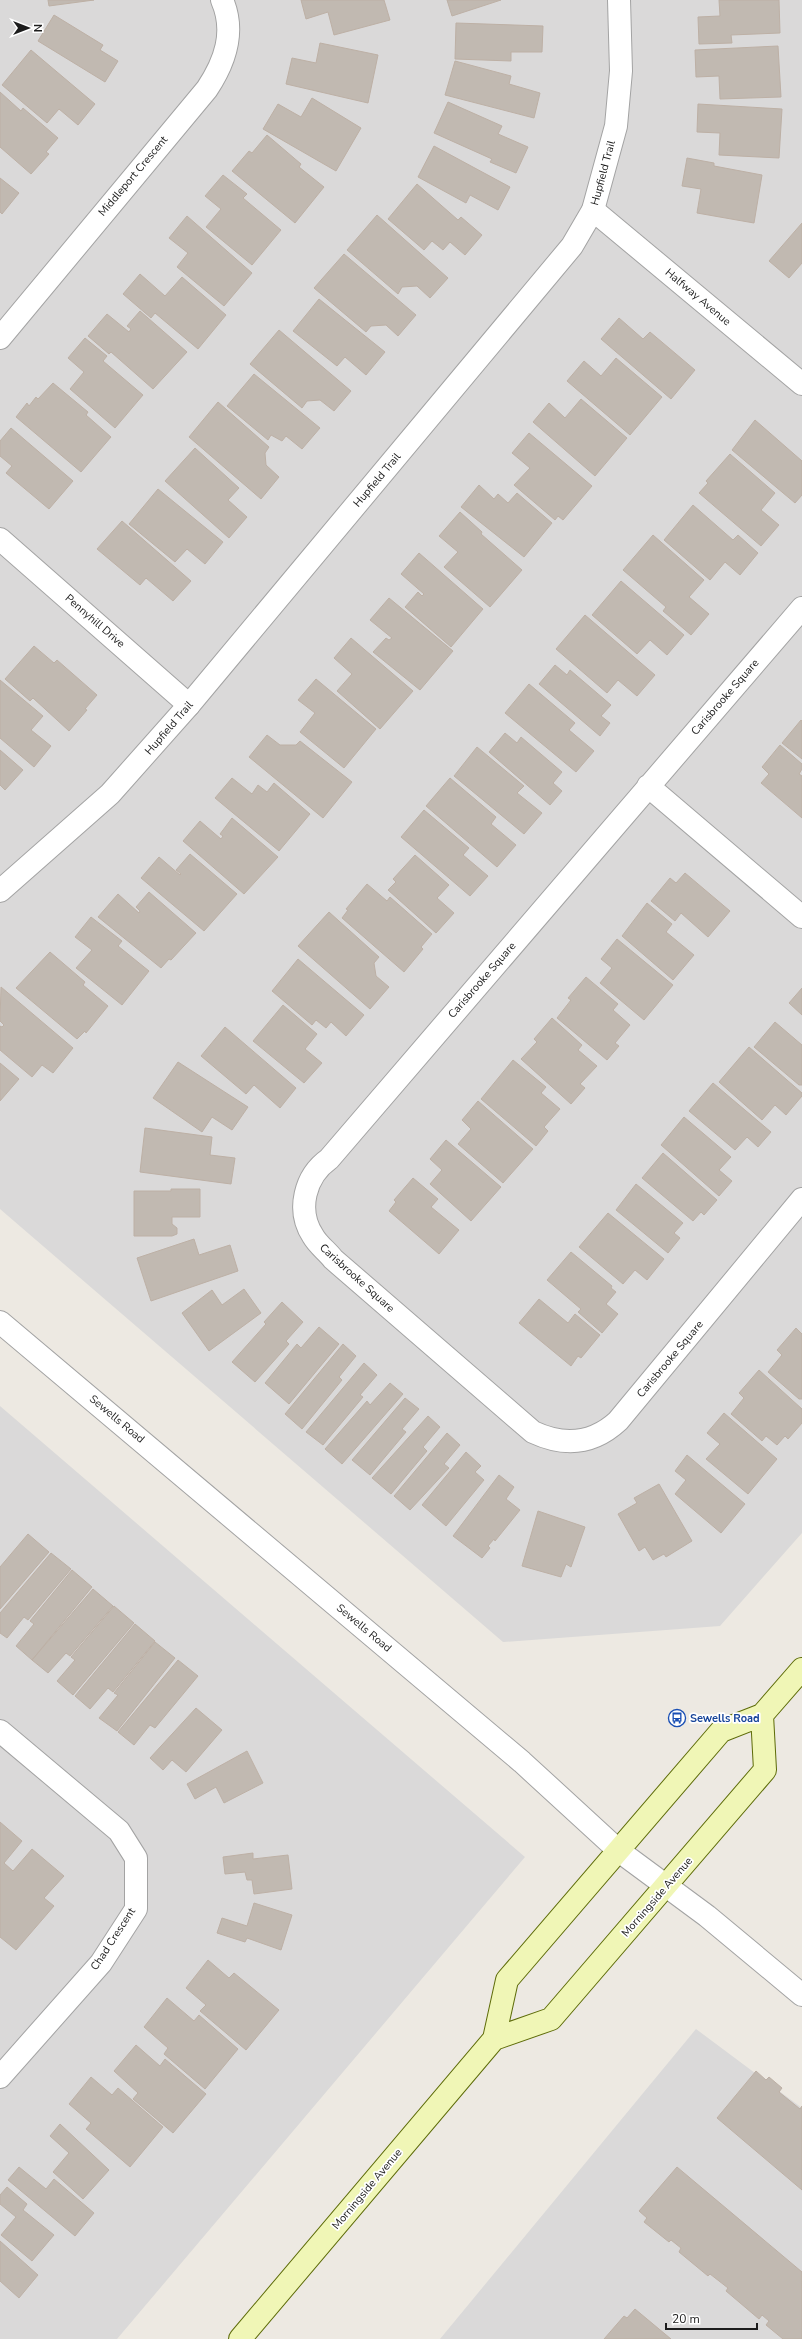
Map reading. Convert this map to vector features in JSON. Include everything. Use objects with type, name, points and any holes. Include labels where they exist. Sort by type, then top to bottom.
[{"type":"main road","name":"Morningside Avenue","points":[[240,2339],[494,2039],[507,1980],[721,1731],[762,1715],[802,1669]]},
{"type":"main road","name":"Morningside Avenue","points":[[494,2039],[551,2019],[668,1886],[765,1770],[762,1715]]},
{"type":"street","name":"Middleport Crescent","points":[[0,338],[207,89],[219,72],[228,42],[228,21],[222,0]]},
{"type":"street","name":"Hupfield Trail","points":[[0,891],[110,794],[189,705],[572,246],[593,210],[616,126],[621,71],[619,0]]},
{"type":"street","name":"Halfway Avenue","points":[[593,210],[802,384]]},
{"type":"street","name":"Pennyhill Drive","points":[[0,539],[189,705]]},
{"type":"street","name":"Carisbrooke Square","points":[[802,608],[334,1153],[314,1173],[307,1187],[304,1203],[307,1223],[319,1244],[333,1259],[533,1432],[549,1440],[566,1442],[597,1437],[618,1421],[802,1199]]},
{"type":"street","points":[[648,786],[802,917]]},
{"type":"street","name":"Sewells Road","points":[[0,1322],[522,1762],[619,1851],[668,1886],[802,1995]]},
{"type":"street","name":"Chad Crescent","points":[[0,1731],[119,1831],[136,1858],[136,1909],[101,1963],[0,2077]]},
{"type":"shaded area","points":[[0,0],[802,0],[802,1533],[720,1626],[503,1642],[0,1209]]},
{"type":"shaded area","points":[[0,1406],[525,1857],[117,2339],[0,2339]]},
{"type":"shaded area","points":[[696,2029],[802,2108],[802,2339],[440,2339]]},
{"type":"building","points":[[48,0],[94,0],[49,6]]},
{"type":"building","points":[[301,0],[384,0],[390,20],[334,35],[328,12],[306,19]]},
{"type":"building","points":[[447,0],[501,0],[452,16]]},
{"type":"building","points":[[719,0],[779,0],[780,33],[731,35],[732,43],[699,44],[698,17],[720,16]]},
{"type":"building","points":[[54,15],[103,45],[100,50],[118,61],[105,82],[38,41]]},
{"type":"building","points":[[456,23],[543,26],[542,52],[511,52],[511,61],[455,59]]},
{"type":"building","points":[[320,43],[378,55],[368,103],[286,84],[292,58],[316,63]]},
{"type":"building","points":[[778,46],[781,97],[720,99],[719,76],[696,77],[695,50]]},
{"type":"building","points":[[31,50],[95,104],[78,125],[59,109],[47,123],[2,85]]},
{"type":"building","points":[[455,61],[511,76],[509,84],[540,93],[534,118],[445,95]]},
{"type":"building","points":[[0,92],[21,111],[23,108],[58,138],[46,152],[49,154],[31,174],[0,147]]},
{"type":"building","points":[[312,98],[361,128],[336,171],[263,129],[278,104],[301,117]]},
{"type":"building","points":[[448,102],[502,126],[498,134],[528,147],[516,173],[490,162],[492,159],[434,133]]},
{"type":"building","points":[[698,104],[782,109],[779,158],[719,155],[720,133],[697,132]]},
{"type":"building","points":[[267,135],[301,164],[299,167],[324,187],[295,223],[232,171],[249,151],[252,153]]},
{"type":"building","points":[[434,146],[510,187],[498,210],[470,195],[466,203],[418,177]]},
{"type":"building","points":[[687,158],[714,163],[714,166],[762,175],[754,223],[697,213],[701,189],[682,186]]},
{"type":"building","points":[[223,175],[247,194],[243,198],[281,230],[252,265],[206,227],[221,209],[205,196]]},
{"type":"building","points":[[0,178],[19,193],[2,214],[0,212]]},
{"type":"building","points":[[417,184],[458,220],[461,217],[482,235],[465,255],[450,242],[443,250],[432,241],[424,250],[388,219]]},
{"type":"building","points":[[377,215],[448,278],[430,298],[417,286],[402,287],[398,294],[347,250]]},
{"type":"building","points":[[187,216],[252,273],[224,306],[177,267],[188,253],[169,238]]},
{"type":"building","points":[[802,223],[802,263],[789,278],[769,261]]},
{"type":"building","points":[[344,254],[416,315],[398,336],[386,325],[371,326],[366,332],[314,288]]},
{"type":"building","points":[[140,274],[165,296],[182,277],[226,315],[198,349],[155,313],[151,318],[123,294]]},
{"type":"building","points":[[319,299],[385,352],[366,375],[345,357],[337,366],[293,331]]},
{"type":"building","points":[[140,311],[187,352],[153,389],[111,352],[109,354],[88,336],[107,314],[129,332],[131,329],[127,326]]},
{"type":"building","points":[[619,318],[643,339],[650,332],[695,370],[671,399],[601,339]]},
{"type":"building","points":[[279,330],[351,391],[334,411],[320,400],[307,401],[302,408],[250,364]]},
{"type":"building","points":[[85,338],[107,356],[103,361],[143,395],[115,428],[70,389],[84,372],[68,358]]},
{"type":"building","points":[[616,358],[662,397],[630,435],[567,381],[584,361],[601,376]]},
{"type":"building","points":[[254,374],[320,428],[302,449],[286,436],[282,441],[271,435],[268,440],[227,406]]},
{"type":"building","points":[[53,383],[88,412],[86,415],[111,437],[81,472],[16,417],[27,403],[29,406],[36,397],[38,399]]},
{"type":"building","points":[[581,399],[627,438],[595,476],[533,422],[549,403],[565,418]]},
{"type":"building","points":[[218,402],[269,447],[265,453],[266,465],[279,477],[261,499],[189,437]]},
{"type":"building","points":[[755,420],[802,461],[802,495],[795,503],[732,450]]},
{"type":"building","points":[[11,428],[73,481],[49,509],[6,473],[12,466],[0,456],[0,441]]},
{"type":"building","points":[[529,433],[592,486],[563,520],[558,516],[555,520],[514,485],[530,468],[512,453]]},
{"type":"building","points":[[195,448],[239,488],[228,500],[247,517],[229,538],[165,481]]},
{"type":"building","points":[[730,454],[775,493],[761,510],[779,525],[761,546],[699,493],[708,483],[706,481]]},
{"type":"building","points":[[479,485],[494,499],[498,494],[508,503],[517,493],[552,523],[524,557],[461,507]]},
{"type":"building","points":[[158,489],[223,542],[205,564],[187,549],[175,562],[129,524]]},
{"type":"building","points":[[693,505],[733,540],[738,535],[758,553],[740,575],[725,562],[710,580],[664,540]]},
{"type":"building","points":[[460,512],[482,532],[481,534],[522,570],[490,607],[444,567],[458,552],[439,536]]},
{"type":"building","points":[[122,521],[191,581],[173,601],[146,578],[140,585],[97,549]]},
{"type":"building","points":[[653,535],[704,580],[689,597],[709,614],[691,635],[663,611],[666,607],[623,570]]},
{"type":"building","points":[[419,553],[483,609],[451,647],[405,607],[418,592],[422,596],[424,594],[401,574]]},
{"type":"building","points":[[621,581],[684,635],[667,655],[650,640],[637,654],[592,615]]},
{"type":"building","points":[[389,598],[453,651],[420,690],[373,652],[386,638],[389,640],[392,638],[370,620]]},
{"type":"building","points":[[585,615],[655,675],[637,696],[618,680],[607,693],[556,649]]},
{"type":"building","points":[[351,638],[413,691],[380,729],[337,691],[352,674],[334,658]]},
{"type":"building","points":[[34,646],[54,663],[57,660],[97,695],[85,709],[87,710],[69,731],[33,698],[30,701],[5,679]]},
{"type":"building","points":[[555,665],[567,675],[570,670],[611,705],[601,716],[610,723],[600,736],[539,684]]},
{"type":"building","points":[[316,679],[376,729],[344,768],[300,732],[315,713],[298,700]]},
{"type":"building","points":[[0,680],[43,716],[31,730],[51,746],[34,767],[0,738]]},
{"type":"building","points":[[529,684],[575,723],[569,730],[594,751],[576,772],[505,713]]},
{"type":"building","points":[[801,720],[802,721],[802,759],[782,743]]},
{"type":"building","points":[[505,733],[517,743],[521,737],[562,772],[553,783],[562,791],[550,805],[489,752]]},
{"type":"building","points":[[267,735],[280,745],[296,745],[300,741],[352,782],[323,818],[249,757]]},
{"type":"building","points":[[780,745],[802,764],[802,769],[799,774],[802,776],[802,818],[761,783],[769,774],[762,767]]},
{"type":"building","points":[[477,747],[524,786],[517,793],[542,813],[524,834],[454,776]]},
{"type":"building","points":[[0,750],[23,770],[5,790],[0,785]]},
{"type":"building","points":[[232,778],[252,794],[258,785],[267,792],[274,783],[310,814],[279,851],[215,798]]},
{"type":"building","points":[[450,778],[496,817],[491,824],[516,845],[497,867],[426,806]]},
{"type":"building","points":[[424,810],[469,848],[463,855],[488,876],[470,896],[401,837]]},
{"type":"building","points":[[232,818],[278,857],[244,894],[183,841],[200,821],[221,839],[223,836],[220,834]]},
{"type":"building","points":[[190,854],[237,894],[204,931],[141,878],[159,857],[180,875],[181,874],[176,870]]},
{"type":"building","points":[[415,855],[449,885],[437,898],[454,913],[436,933],[388,890],[396,882],[393,879]]},
{"type":"building","points":[[685,873],[730,911],[708,937],[681,913],[675,921],[651,901],[670,878],[676,883]]},
{"type":"building","points":[[367,884],[387,901],[390,897],[432,934],[421,947],[423,949],[404,972],[342,918],[348,910],[346,909]]},
{"type":"building","points":[[149,892],[196,933],[171,960],[169,959],[161,968],[98,917],[118,894],[139,913],[140,911],[136,907]]},
{"type":"building","points":[[647,903],[672,924],[666,932],[694,955],[673,980],[622,936]]},
{"type":"building","points":[[329,912],[379,957],[374,963],[376,976],[389,987],[370,1009],[298,946]]},
{"type":"building","points":[[91,917],[122,941],[118,946],[149,971],[122,1005],[76,968],[92,950],[75,937]]},
{"type":"building","points":[[617,939],[673,985],[644,1020],[600,983],[612,968],[601,959]]},
{"type":"building","points":[[50,952],[85,982],[83,985],[108,1006],[86,1033],[85,1031],[77,1039],[16,988]]},
{"type":"building","points":[[298,959],[364,1015],[346,1036],[331,1022],[326,1028],[316,1020],[312,1025],[272,991]]},
{"type":"building","points":[[586,977],[618,1004],[613,1010],[630,1025],[615,1043],[619,1046],[607,1060],[557,1018],[571,1000],[568,998]]},
{"type":"building","points":[[1,987],[73,1048],[53,1073],[42,1065],[32,1077],[0,1050],[0,1026],[2,1027],[4,1025],[0,1021]]},
{"type":"building","points":[[802,988],[802,1015],[789,1003]]},
{"type":"building","points":[[283,1005],[317,1034],[305,1049],[322,1063],[304,1083],[253,1041]]},
{"type":"building","points":[[552,1018],[582,1045],[578,1050],[597,1066],[580,1084],[585,1088],[571,1104],[521,1059],[537,1042],[534,1039]]},
{"type":"building","points":[[775,1022],[802,1045],[802,1085],[799,1085],[754,1047]]},
{"type":"building","points":[[225,1027],[296,1088],[280,1108],[254,1085],[246,1094],[201,1056]]},
{"type":"building","points":[[749,1047],[802,1093],[802,1096],[786,1115],[775,1105],[762,1120],[719,1082]]},
{"type":"building","points":[[513,1060],[546,1087],[541,1093],[560,1109],[544,1127],[548,1131],[536,1146],[481,1099]]},
{"type":"building","points":[[178,1062],[248,1107],[232,1130],[212,1117],[202,1132],[153,1098]]},
{"type":"building","points":[[0,1063],[19,1079],[0,1101]]},
{"type":"building","points":[[713,1083],[771,1132],[758,1147],[747,1137],[735,1150],[689,1111]]},
{"type":"building","points":[[478,1101],[533,1149],[503,1183],[458,1144],[471,1129],[462,1120]]},
{"type":"building","points":[[684,1117],[731,1157],[719,1170],[732,1181],[719,1196],[661,1145]]},
{"type":"building","points":[[145,1128],[212,1137],[210,1155],[235,1158],[231,1184],[140,1172]]},
{"type":"building","points":[[446,1140],[501,1187],[471,1221],[430,1184],[442,1170],[430,1159]]},
{"type":"building","points":[[663,1153],[717,1200],[704,1215],[701,1212],[693,1221],[642,1178]]},
{"type":"building","points":[[413,1178],[438,1199],[431,1207],[459,1230],[439,1254],[389,1211],[396,1202],[394,1200]]},
{"type":"building","points":[[636,1184],[683,1223],[674,1233],[680,1238],[668,1253],[616,1210]]},
{"type":"building","points":[[171,1189],[200,1189],[200,1217],[172,1217],[172,1224],[177,1228],[177,1234],[172,1236],[134,1236],[134,1191],[171,1191]]},
{"type":"building","points":[[608,1213],[664,1259],[647,1280],[635,1270],[623,1284],[579,1247]]},
{"type":"building","points":[[194,1239],[199,1255],[230,1245],[238,1271],[151,1301],[137,1258]]},
{"type":"building","points":[[571,1252],[612,1286],[611,1288],[616,1292],[606,1304],[618,1314],[602,1333],[578,1312],[581,1309],[547,1280]]},
{"type":"building","points":[[244,1289],[261,1313],[209,1351],[182,1313],[212,1290],[222,1305]]},
{"type":"building","points":[[539,1299],[568,1323],[575,1314],[600,1335],[581,1358],[578,1356],[571,1366],[519,1323]]},
{"type":"building","points":[[282,1302],[303,1322],[286,1341],[289,1344],[255,1382],[232,1362],[266,1324],[264,1322]]},
{"type":"building","points":[[319,1327],[339,1344],[289,1404],[265,1383],[297,1344],[301,1348]]},
{"type":"building","points":[[796,1328],[802,1334],[802,1399],[799,1399],[768,1372],[782,1355],[777,1350]]},
{"type":"building","points":[[343,1344],[356,1356],[339,1377],[342,1380],[302,1429],[285,1414]]},
{"type":"building","points":[[364,1363],[377,1375],[360,1395],[363,1397],[323,1445],[306,1432]]},
{"type":"building","points":[[759,1370],[802,1409],[802,1423],[788,1439],[785,1436],[777,1445],[766,1436],[762,1441],[731,1414],[744,1398],[739,1393]]},
{"type":"building","points":[[390,1383],[403,1394],[342,1464],[325,1449],[367,1401],[370,1405]]},
{"type":"building","points":[[405,1398],[419,1409],[402,1429],[406,1432],[370,1475],[352,1460]]},
{"type":"building","points":[[724,1413],[777,1459],[748,1494],[706,1459],[720,1444],[707,1433]]},
{"type":"building","points":[[428,1416],[440,1427],[423,1447],[427,1451],[391,1494],[372,1478]]},
{"type":"building","points":[[447,1433],[460,1445],[444,1464],[449,1468],[410,1510],[394,1496]]},
{"type":"building","points":[[466,1452],[481,1466],[475,1472],[484,1480],[446,1526],[422,1505]]},
{"type":"building","points":[[687,1455],[745,1504],[721,1533],[675,1494],[686,1480],[675,1471]]},
{"type":"building","points":[[499,1475],[514,1487],[506,1499],[520,1510],[495,1541],[494,1539],[488,1546],[490,1548],[482,1558],[453,1536]]},
{"type":"building","points":[[659,1484],[692,1541],[666,1557],[664,1554],[653,1560],[645,1547],[639,1551],[618,1514],[637,1503],[634,1498]]},
{"type":"building","points":[[538,1511],[585,1527],[571,1567],[566,1564],[561,1577],[522,1566]]},
{"type":"building","points":[[28,1534],[49,1552],[0,1609],[0,1567]]},
{"type":"building","points":[[51,1553],[71,1569],[28,1620],[24,1617],[7,1638],[0,1633],[0,1613]]},
{"type":"building","points":[[72,1570],[92,1587],[32,1660],[16,1646],[34,1624],[30,1621]]},
{"type":"building","points":[[93,1589],[113,1606],[70,1656],[66,1653],[48,1673],[32,1660]]},
{"type":"building","points":[[114,1606],[134,1623],[73,1695],[57,1681],[75,1660],[71,1657]]},
{"type":"building","points":[[135,1624],[155,1641],[113,1692],[108,1688],[90,1709],[75,1696]]},
{"type":"building","points":[[155,1642],[175,1658],[117,1731],[99,1718],[118,1695],[114,1693]]},
{"type":"building","points":[[178,1660],[198,1676],[155,1728],[150,1725],[134,1745],[118,1732]]},
{"type":"building","points":[[196,1708],[222,1730],[186,1772],[172,1760],[163,1770],[150,1758]]},
{"type":"building","points":[[247,1751],[263,1783],[224,1803],[216,1787],[195,1799],[187,1784]]},
{"type":"building","points":[[0,1822],[22,1841],[4,1863],[13,1871],[32,1849],[64,1876],[44,1898],[54,1906],[16,1950],[0,1937]]},
{"type":"building","points":[[253,1853],[253,1859],[288,1855],[292,1889],[254,1894],[252,1880],[247,1880],[245,1872],[225,1874],[223,1857]]},
{"type":"building","points":[[254,1903],[292,1915],[281,1950],[247,1938],[245,1942],[217,1933],[222,1918],[247,1926]]},
{"type":"building","points":[[208,1960],[229,1978],[234,1973],[279,2010],[246,2050],[200,2011],[206,2005],[186,1988]]},
{"type":"building","points":[[167,1998],[194,2021],[199,2015],[238,2049],[205,2089],[164,2054],[168,2048],[144,2027]]},
{"type":"building","points":[[136,2045],[160,2066],[165,2059],[206,2094],[173,2133],[133,2099],[138,2093],[114,2071]]},
{"type":"building","points":[[756,2071],[766,2080],[769,2077],[782,2088],[779,2092],[800,2109],[802,2106],[802,2190],[717,2118]]},
{"type":"building","points":[[91,2077],[112,2095],[118,2088],[163,2127],[130,2167],[86,2129],[91,2123],[69,2104]]},
{"type":"building","points":[[60,2124],[109,2170],[83,2199],[53,2172],[69,2153],[50,2136]]},
{"type":"building","points":[[19,2167],[46,2189],[54,2179],[94,2213],[75,2236],[8,2180]]},
{"type":"building","points":[[677,2167],[802,2272],[802,2339],[783,2339],[766,2325],[769,2321],[762,2315],[759,2319],[726,2291],[728,2288],[710,2274],[708,2276],[679,2252],[681,2248],[671,2240],[669,2242],[644,2222],[647,2218],[639,2211]]},
{"type":"building","points":[[7,2187],[27,2204],[23,2210],[54,2235],[32,2261],[1,2235],[16,2217],[0,2204],[0,2195]]},
{"type":"building","points":[[0,2241],[38,2275],[19,2298],[0,2281]]},
{"type":"building","points":[[635,2309],[671,2339],[604,2339],[624,2316],[627,2318]]},
{"type":"place","name":"Sewells Road","points":[[677,1718]]}]
